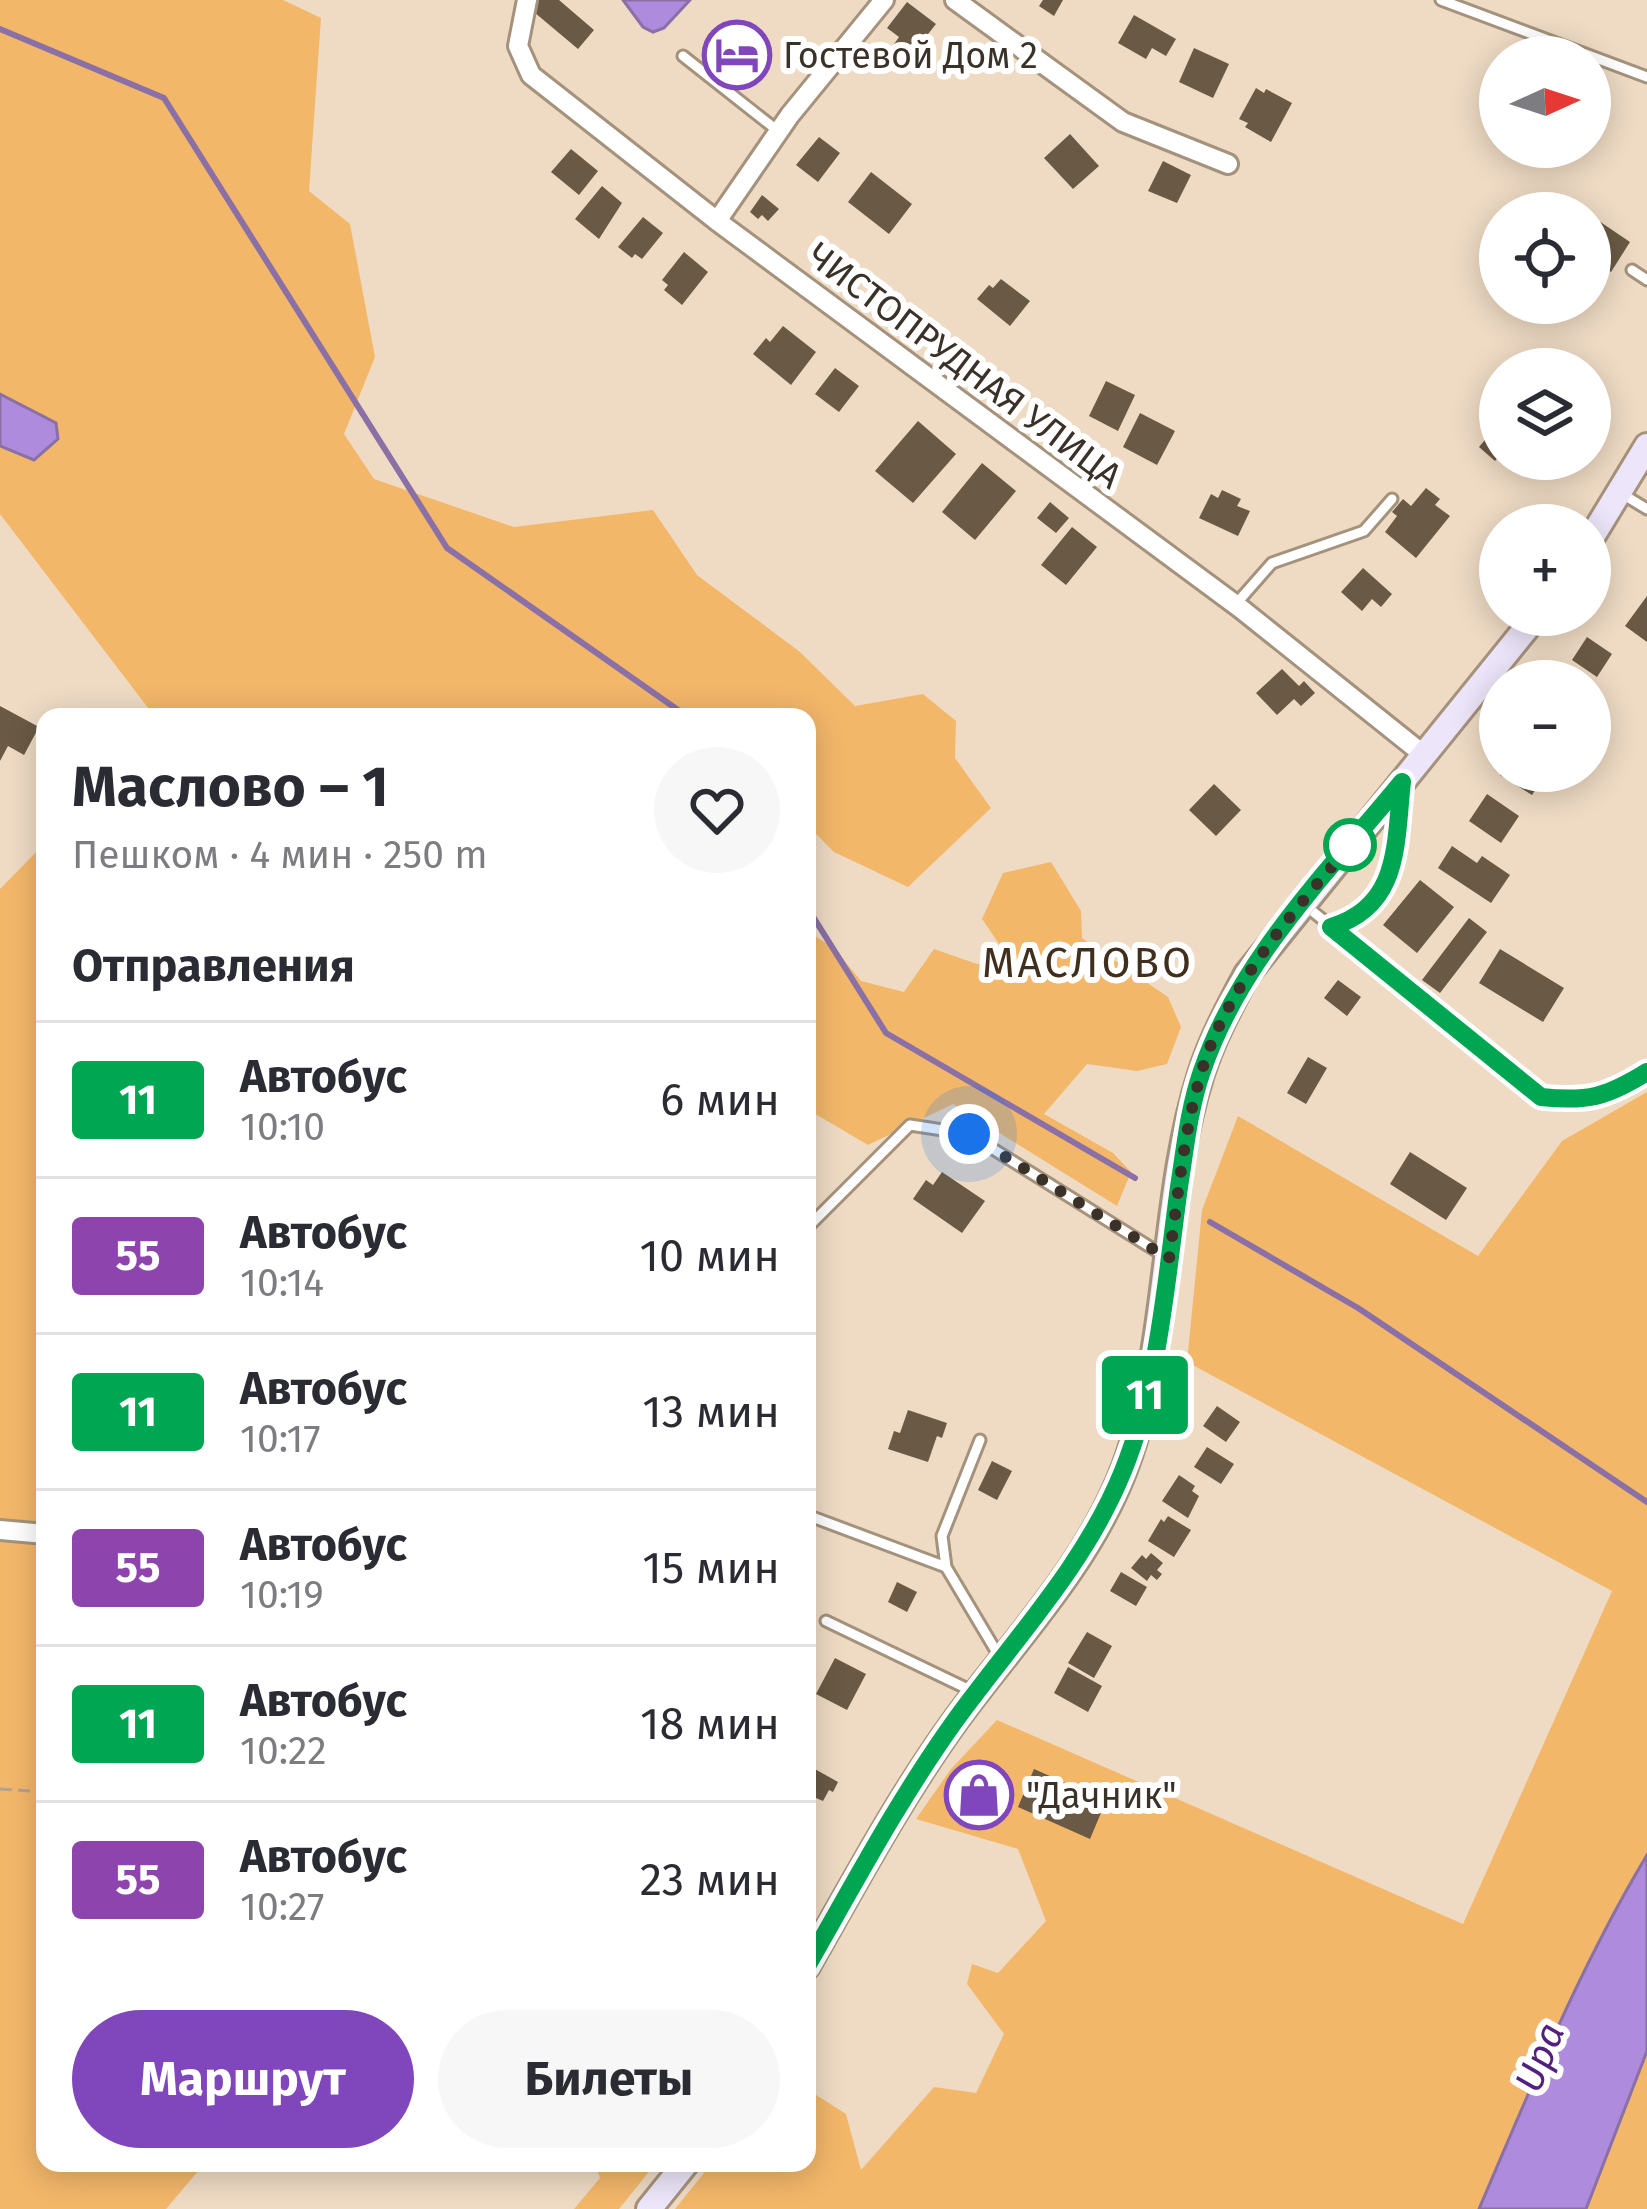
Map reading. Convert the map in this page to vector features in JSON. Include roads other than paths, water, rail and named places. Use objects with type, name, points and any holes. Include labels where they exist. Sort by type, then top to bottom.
[{"type":"main road","points":[[1611,505],[1647,446]]},
{"type":"main road","points":[[816,1950],[914,1779],[1085,1549],[1125,1466],[1155,1354],[1185,1144],[1200,1075],[1220,1024],[1247,974],[1302,902],[1520,636]]},
{"type":"main road","points":[[649,2209],[679,2172]]},
{"type":"street","name":"ЧИСТОПРУДНАЯ УЛИЦА","points":[[526,0],[518,46],[531,75],[717,221],[1234,605],[1424,755]]},
{"type":"street","points":[[717,221],[779,131],[884,0]]},
{"type":"street","points":[[955,0],[1130,127],[1228,164]]},
{"type":"street","points":[[0,1530],[36,1533]]},
{"type":"lane","points":[[1446,1],[1647,77]]},
{"type":"lane","points":[[683,56],[779,131]]},
{"type":"lane","points":[[1632,270],[1647,280]]},
{"type":"lane","points":[[1619,492],[1647,509]]},
{"type":"lane","points":[[1234,605],[1272,563],[1364,531],[1392,499]]},
{"type":"lane","points":[[1331,927],[1365,911],[1388,879],[1402,782]]},
{"type":"lane","points":[[1302,902],[1541,1097],[1579,1101],[1615,1092],[1647,1072]]},
{"type":"lane","points":[[816,1219],[910,1125],[969,1134],[1169,1259]]},
{"type":"lane","points":[[980,1440],[942,1536],[946,1567],[1002,1661]]},
{"type":"lane","points":[[816,1518],[946,1567]]},
{"type":"lane","points":[[826,1621],[976,1693]]},
{"type":"waterway","points":[[0,29],[164,98],[447,548],[675,708]]},
{"type":"waterway","points":[[816,921],[886,1033],[1135,1178]]},
{"type":"waterway","points":[[1210,1222],[1358,1308],[1647,1502]]},
{"type":"place","name":"Гостевой Дом 2","points":[[737,55]]},
{"type":"place","name":"\"Дачник\"","points":[[979,1795]]},
{"type":"district","name":"МАСЛОВО","points":[[1088,962]]},
{"type":"water label","name":"Upa","points":[[1539,2057]]}]
